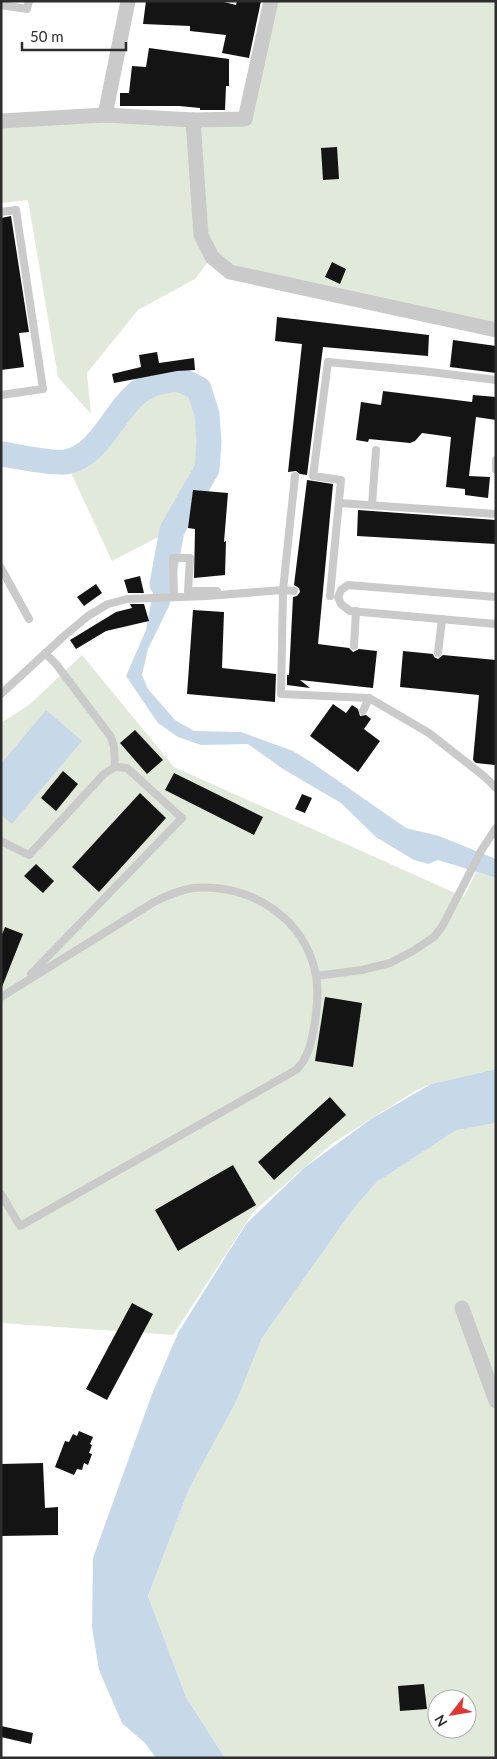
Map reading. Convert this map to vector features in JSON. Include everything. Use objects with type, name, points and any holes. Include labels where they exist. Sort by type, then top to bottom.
[{"type":"street","points":[[105,115],[128,1]]},
{"type":"street","points":[[1,121],[105,115],[193,120],[245,119],[271,1]]},
{"type":"street","points":[[193,120],[201,235],[212,257],[230,272],[496,330]]},
{"type":"street","points":[[462,1308],[496,1401]]},
{"type":"lane","points":[[1,5],[27,9],[29,1]]},
{"type":"lane","points":[[1,212],[16,210],[43,389],[1,395]]},
{"type":"lane","points":[[330,596],[341,480],[313,476],[328,362],[496,380]]},
{"type":"lane","points":[[372,505],[376,450]]},
{"type":"lane","points":[[496,460],[496,470]]},
{"type":"lane","points":[[295,476],[283,590],[282,694],[369,698],[429,734],[485,777],[496,788]]},
{"type":"lane","points":[[339,503],[496,514]]},
{"type":"lane","points":[[172,597],[173,558],[190,558],[188,591],[220,591],[221,595]]},
{"type":"lane","points":[[1,568],[29,619]]},
{"type":"lane","points":[[330,596],[348,585],[496,597]]},
{"type":"lane","points":[[1,694],[88,616],[108,604],[127,599],[283,590],[294,591]]},
{"type":"lane","points":[[330,596],[350,611],[496,624]]},
{"type":"lane","points":[[354,646],[356,611]]},
{"type":"lane","points":[[438,652],[442,619]]},
{"type":"lane","points":[[45,653],[62,672],[111,738],[114,747],[115,767]]},
{"type":"lane","points":[[363,711],[369,698]]},
{"type":"lane","points":[[1,841],[29,855],[104,774],[115,767],[127,768],[182,818],[22,984]]},
{"type":"lane","points":[[316,976],[362,970],[390,963],[414,951],[434,937],[443,925],[481,851],[496,828]]},
{"type":"lane","points":[[1,997],[154,902],[172,893],[199,888],[214,888],[240,892],[256,898],[285,918],[296,932],[312,960],[316,976],[317,1004],[313,1033],[305,1059],[296,1070],[20,1226],[1,1194]]},
{"type":"green space","points":[[274,1],[496,1],[496,325],[236,269],[218,254],[208,233],[199,120],[251,118]]},
{"type":"green space","points":[[193,120],[201,235],[212,257],[195,279],[138,310],[87,373],[91,414],[58,377],[28,200],[1,203],[1,121]]},
{"type":"green space","points":[[178,380],[199,389],[207,414],[209,442],[207,469],[172,530],[112,561],[66,462],[83,454],[103,436],[133,396],[154,382]]},
{"type":"green space","points":[[82,655],[174,767],[464,897],[476,872],[496,878],[496,1069],[431,1084],[415,1091],[333,1143],[254,1211],[173,1335],[1,1323],[1,723],[29,705]]},
{"type":"green space","points":[[496,1123],[496,1758],[225,1758],[186,1697],[148,1596],[189,1489],[237,1400],[262,1338],[354,1208],[377,1182],[457,1129]]},
{"type":"water","points":[[169,551],[167,578],[170,604],[148,649],[142,675],[148,689],[175,720],[194,731],[241,732],[293,751],[406,828],[439,836],[496,859],[496,878],[438,860],[428,864],[414,860],[376,837],[341,803],[283,769],[248,744],[201,745],[178,737],[158,723],[126,676],[146,630],[156,576]]},
{"type":"water","points":[[46,710],[82,741],[12,824],[1,815],[1,764]]},
{"type":"water","points":[[496,1069],[496,1123],[456,1130],[377,1182],[354,1208],[262,1338],[237,1400],[189,1489],[148,1596],[186,1697],[225,1758],[156,1758],[145,1743],[122,1723],[99,1670],[92,1627],[93,1558],[152,1394],[178,1333],[246,1224],[304,1168],[371,1119],[431,1084]]},
{"type":"building","points":[[146,1],[220,1],[236,5],[237,1],[261,1],[249,58],[222,53],[226,35],[190,31],[190,26],[143,24]]},
{"type":"building","points":[[149,48],[229,59],[229,86],[226,86],[225,110],[200,110],[200,108],[179,106],[120,106],[120,93],[129,93],[132,66],[146,67]]},
{"type":"building","points":[[337,147],[339,179],[323,180],[321,148]]},
{"type":"building","points":[[11,216],[29,332],[19,333],[24,367],[1,370],[1,218]]},
{"type":"building","points":[[332,262],[346,269],[340,284],[325,277]]},
{"type":"building","points":[[277,317],[429,335],[428,356],[323,347],[307,475],[296,471],[288,472],[302,344],[275,341]]},
{"type":"building","points":[[453,340],[496,346],[496,373],[450,367]]},
{"type":"building","points":[[157,352],[159,363],[194,358],[195,370],[177,371],[114,383],[112,374],[141,367],[139,355]]},
{"type":"building","points":[[383,391],[472,402],[473,395],[496,397],[496,420],[476,417],[469,476],[490,477],[488,498],[465,495],[465,489],[446,487],[451,437],[422,433],[415,441],[410,443],[369,439],[368,442],[356,440],[361,402],[381,405]]},
{"type":"building","points":[[307,480],[333,484],[318,644],[349,648],[353,652],[359,649],[377,651],[373,688],[300,680],[310,688],[287,685],[293,597],[297,596],[300,592],[299,588],[294,585]]},
{"type":"building","points":[[193,490],[228,493],[224,542],[226,541],[225,575],[194,578],[195,529],[188,528]]},
{"type":"building","points":[[358,510],[496,520],[496,544],[357,536]]},
{"type":"building","points":[[140,576],[144,593],[128,593],[124,580]]},
{"type":"building","points":[[96,584],[102,593],[84,606],[77,597]]},
{"type":"building","points":[[130,604],[144,604],[149,621],[106,631],[76,649],[70,640],[116,612],[132,608]]},
{"type":"building","points":[[193,610],[224,612],[222,668],[276,674],[275,702],[187,694]]},
{"type":"building","points":[[403,651],[433,654],[438,659],[443,655],[496,660],[495,765],[476,763],[473,760],[479,695],[400,687]]},
{"type":"building","points":[[333,704],[346,713],[352,705],[358,709],[360,716],[366,715],[371,719],[364,729],[380,741],[358,772],[310,736]]},
{"type":"building","points":[[135,730],[163,760],[147,774],[120,743]]},
{"type":"building","points":[[63,771],[78,784],[56,811],[41,798]]},
{"type":"building","points":[[174,773],[263,817],[254,835],[165,790]]},
{"type":"building","points":[[140,793],[166,818],[99,892],[72,867]]},
{"type":"building","points":[[302,794],[312,798],[305,813],[295,809]]},
{"type":"building","points":[[36,864],[54,881],[43,893],[24,876]]},
{"type":"building","points":[[5,927],[23,934],[2,987],[1,937]]},
{"type":"building","points":[[325,997],[362,1003],[353,1067],[315,1061]]},
{"type":"building","points":[[330,1097],[346,1115],[274,1180],[258,1162]]},
{"type":"building","points":[[233,1165],[256,1205],[178,1251],[155,1210]]},
{"type":"building","points":[[132,1303],[153,1314],[107,1400],[86,1389]]},
{"type":"building","points":[[79,1431],[93,1437],[89,1453],[92,1454],[88,1465],[84,1463],[82,1470],[77,1469],[74,1475],[55,1467],[65,1441],[69,1442],[73,1434],[77,1436]]},
{"type":"building","points":[[43,1463],[45,1508],[58,1507],[58,1535],[1,1536],[1,1464]]},
{"type":"building","points":[[424,1684],[427,1709],[400,1711],[398,1686]]},
{"type":"building","points":[[1,1726],[33,1733],[31,1744],[1,1737]]},
{"type":"waterway","points":[[1,454],[44,461],[66,462],[81,456],[94,446],[125,406],[136,394],[149,385],[175,380],[183,381],[199,389],[207,414],[209,442],[207,469],[172,530],[162,584]]}]
